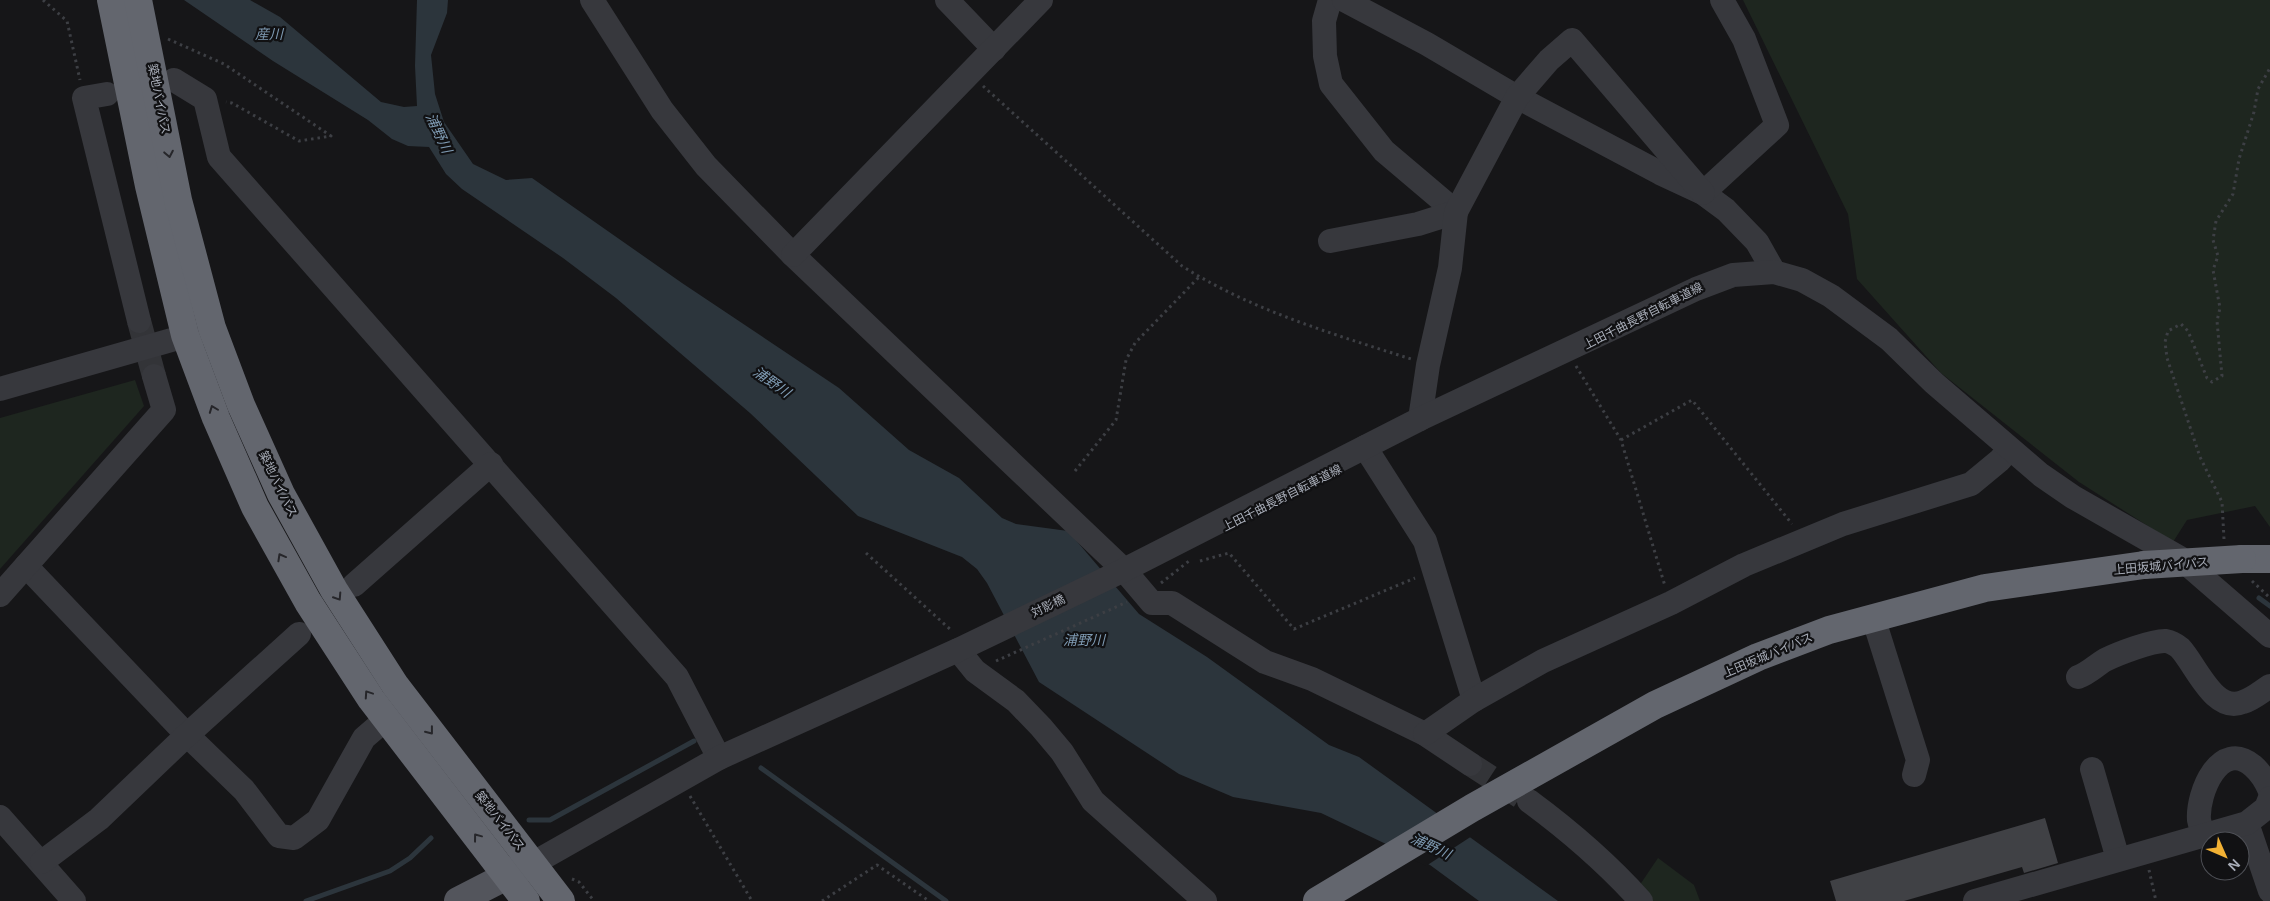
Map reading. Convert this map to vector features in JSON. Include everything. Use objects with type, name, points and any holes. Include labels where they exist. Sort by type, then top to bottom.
[{"type":"highway","points":[[111,0],[149,186],[185,335],[216,418],[268,531],[308,602],[386,718],[526,901]]},
{"type":"highway","name":"築地バイパス","points":[[141,11],[178,200],[212,328],[241,405],[281,494],[334,590],[395,685],[532,864],[570,891]]},
{"type":"highway","name":"上田坂城バイパス","points":[[1318,901],[1472,808],[1655,705],[1758,657],[1829,630],[1985,588],[2144,565],[2238,559],[2270,559]]},
{"type":"main road","points":[[466,899],[506,876],[532,864]]},
{"type":"street","points":[[592,0],[662,110],[695,152],[741,204],[1119,572],[1140,596],[1152,602],[1172,603],[1265,662],[1312,679],[1425,734],[1470,764]]},
{"type":"street","points":[[948,0],[994,49]]},
{"type":"street","points":[[793,255],[1041,0]]},
{"type":"street","points":[[1330,0],[1324,21],[1325,56],[1331,84],[1384,151],[1456,212]]},
{"type":"street","points":[[1344,0],[1427,44],[1517,97],[1660,173],[1702,193],[1726,210],[1757,242],[1774,272],[1802,280],[1858,314],[1889,339],[1934,383],[2041,475],[2073,497],[2180,558],[2270,636]]},
{"type":"street","points":[[1702,193],[1777,125],[1744,39],[1722,0]]},
{"type":"street","points":[[1420,420],[1428,364],[1450,268],[1456,212],[1517,97],[1549,60],[1572,40],[1702,193]]},
{"type":"street","points":[[174,80],[205,99],[219,158],[677,677],[719,758]]},
{"type":"street","points":[[95,96],[140,322]]},
{"type":"street","points":[[1330,241],[1418,224],[1456,212]]},
{"type":"street","name":"対影橋","points":[[532,864],[719,758],[969,644],[1119,572],[1365,447],[1566,350],[1705,285],[1732,275],[1774,272]]},
{"type":"street","points":[[0,389],[212,328]]},
{"type":"street","points":[[0,595],[164,410],[154,376]]},
{"type":"street","points":[[1365,447],[1426,541],[1474,700]]},
{"type":"street","points":[[1425,734],[1474,700],[1543,661],[1671,603],[1744,565],[1843,524],[1971,484],[2009,449]]},
{"type":"street","points":[[354,585],[491,464]]},
{"type":"street","points":[[26,566],[187,735],[244,790],[279,836],[294,838],[318,820],[364,738],[386,718]]},
{"type":"street","points":[[1873,617],[1918,760],[1914,775]]},
{"type":"street","points":[[42,862],[99,819],[187,735],[299,634]]},
{"type":"street","points":[[2078,677],[2089,673],[2104,660],[2154,642],[2164,641],[2173,643],[2180,648],[2214,696],[2227,704],[2244,702],[2270,686]]},
{"type":"street","points":[[969,644],[976,671],[1016,701],[1041,727],[1062,752],[1093,801],[1205,901]]},
{"type":"street","points":[[2202,831],[2199,819],[2202,798],[2212,773],[2223,760],[2232,757],[2246,760],[2261,773],[2270,792]]},
{"type":"street","points":[[2092,769],[2118,859]]},
{"type":"street","points":[[2218,831],[2247,823],[2266,808],[2270,798]]},
{"type":"street","points":[[1529,802],[1574,834],[1614,870],[1641,901]]},
{"type":"street","points":[[0,817],[42,862],[74,901]]},
{"type":"street","points":[[2247,823],[2270,891]]},
{"type":"street","points":[[1975,901],[2200,836]]},
{"type":"path","points":[[43,0],[67,21],[95,96]]},
{"type":"path","points":[[141,11],[331,136],[299,141],[232,103],[205,99]]},
{"type":"path","points":[[2270,68],[2258,89],[2254,112],[2236,172],[2233,194],[2216,221],[2213,240],[2218,256],[2214,270],[2220,308],[2217,321],[2222,376],[2212,382],[2207,378],[2188,331],[2181,324],[2168,331],[2166,342],[2167,358],[2200,457],[2222,502],[2238,559],[2270,598]]},
{"type":"path","points":[[969,74],[1182,266],[1199,277],[1236,297],[1269,310],[1360,343],[1428,364]]},
{"type":"path","points":[[1075,471],[1116,420],[1126,360],[1135,343],[1199,277]]},
{"type":"path","points":[[1566,350],[1621,440],[1671,603]]},
{"type":"path","points":[[1621,440],[1692,400],[1805,540]]},
{"type":"path","points":[[866,553],[969,644]]},
{"type":"path","points":[[1200,561],[1229,553],[1294,629],[1434,570]]},
{"type":"path","points":[[998,660],[1140,596],[1197,555]]},
{"type":"path","points":[[680,780],[752,901]]},
{"type":"path","points":[[2144,852],[2156,901]]},
{"type":"path","points":[[822,901],[877,865],[929,901]]},
{"type":"path","points":[[570,891],[594,901]]},
{"type":"shaded area","points":[[1743,0],[2270,0],[2270,527],[2255,506],[2187,520],[2173,542],[2079,482],[1941,373],[1857,279],[1848,214]]},
{"type":"shaded area","points":[[135,380],[144,406],[0,569],[0,418]]},
{"type":"shaded area","points":[[1658,858],[1694,885],[1700,901],[1629,901]]},
{"type":"water","name":"浦野川","points":[[184,0],[250,0],[280,17],[381,102],[404,107],[417,106],[415,66],[417,0],[448,0],[447,13],[431,55],[435,94],[444,122],[473,164],[506,180],[532,178],[682,283],[839,388],[909,450],[959,478],[1002,518],[1016,524],[1068,531],[1139,614],[1207,657],[1329,745],[1359,757],[1558,901],[1479,901],[1430,865],[1321,813],[1233,797],[1179,774],[1039,682],[987,583],[977,569],[962,557],[858,516],[750,413],[616,298],[563,258],[462,189],[446,174],[429,147],[408,146],[392,139],[368,120],[273,61]]},
{"type":"pier","points":[[1441,813],[1472,836],[1426,866],[1385,846]]},
{"type":"building","points":[[2045,818],[2058,863],[2024,873],[2022,867],[1904,901],[1836,901],[1830,881]]},
{"type":"waterway","points":[[2259,598],[2270,606]]},
{"type":"waterway","points":[[529,820],[550,820],[694,741]]},
{"type":"waterway","points":[[761,768],[946,901]]},
{"type":"waterway","points":[[306,901],[390,871],[410,858],[431,838]]},
{"type":"tunnel","points":[[139,321],[154,376]]},
{"type":"tunnel","points":[[1470,764],[1521,797]]},
{"type":"water label","name":"産川","points":[[269,34]]}]
